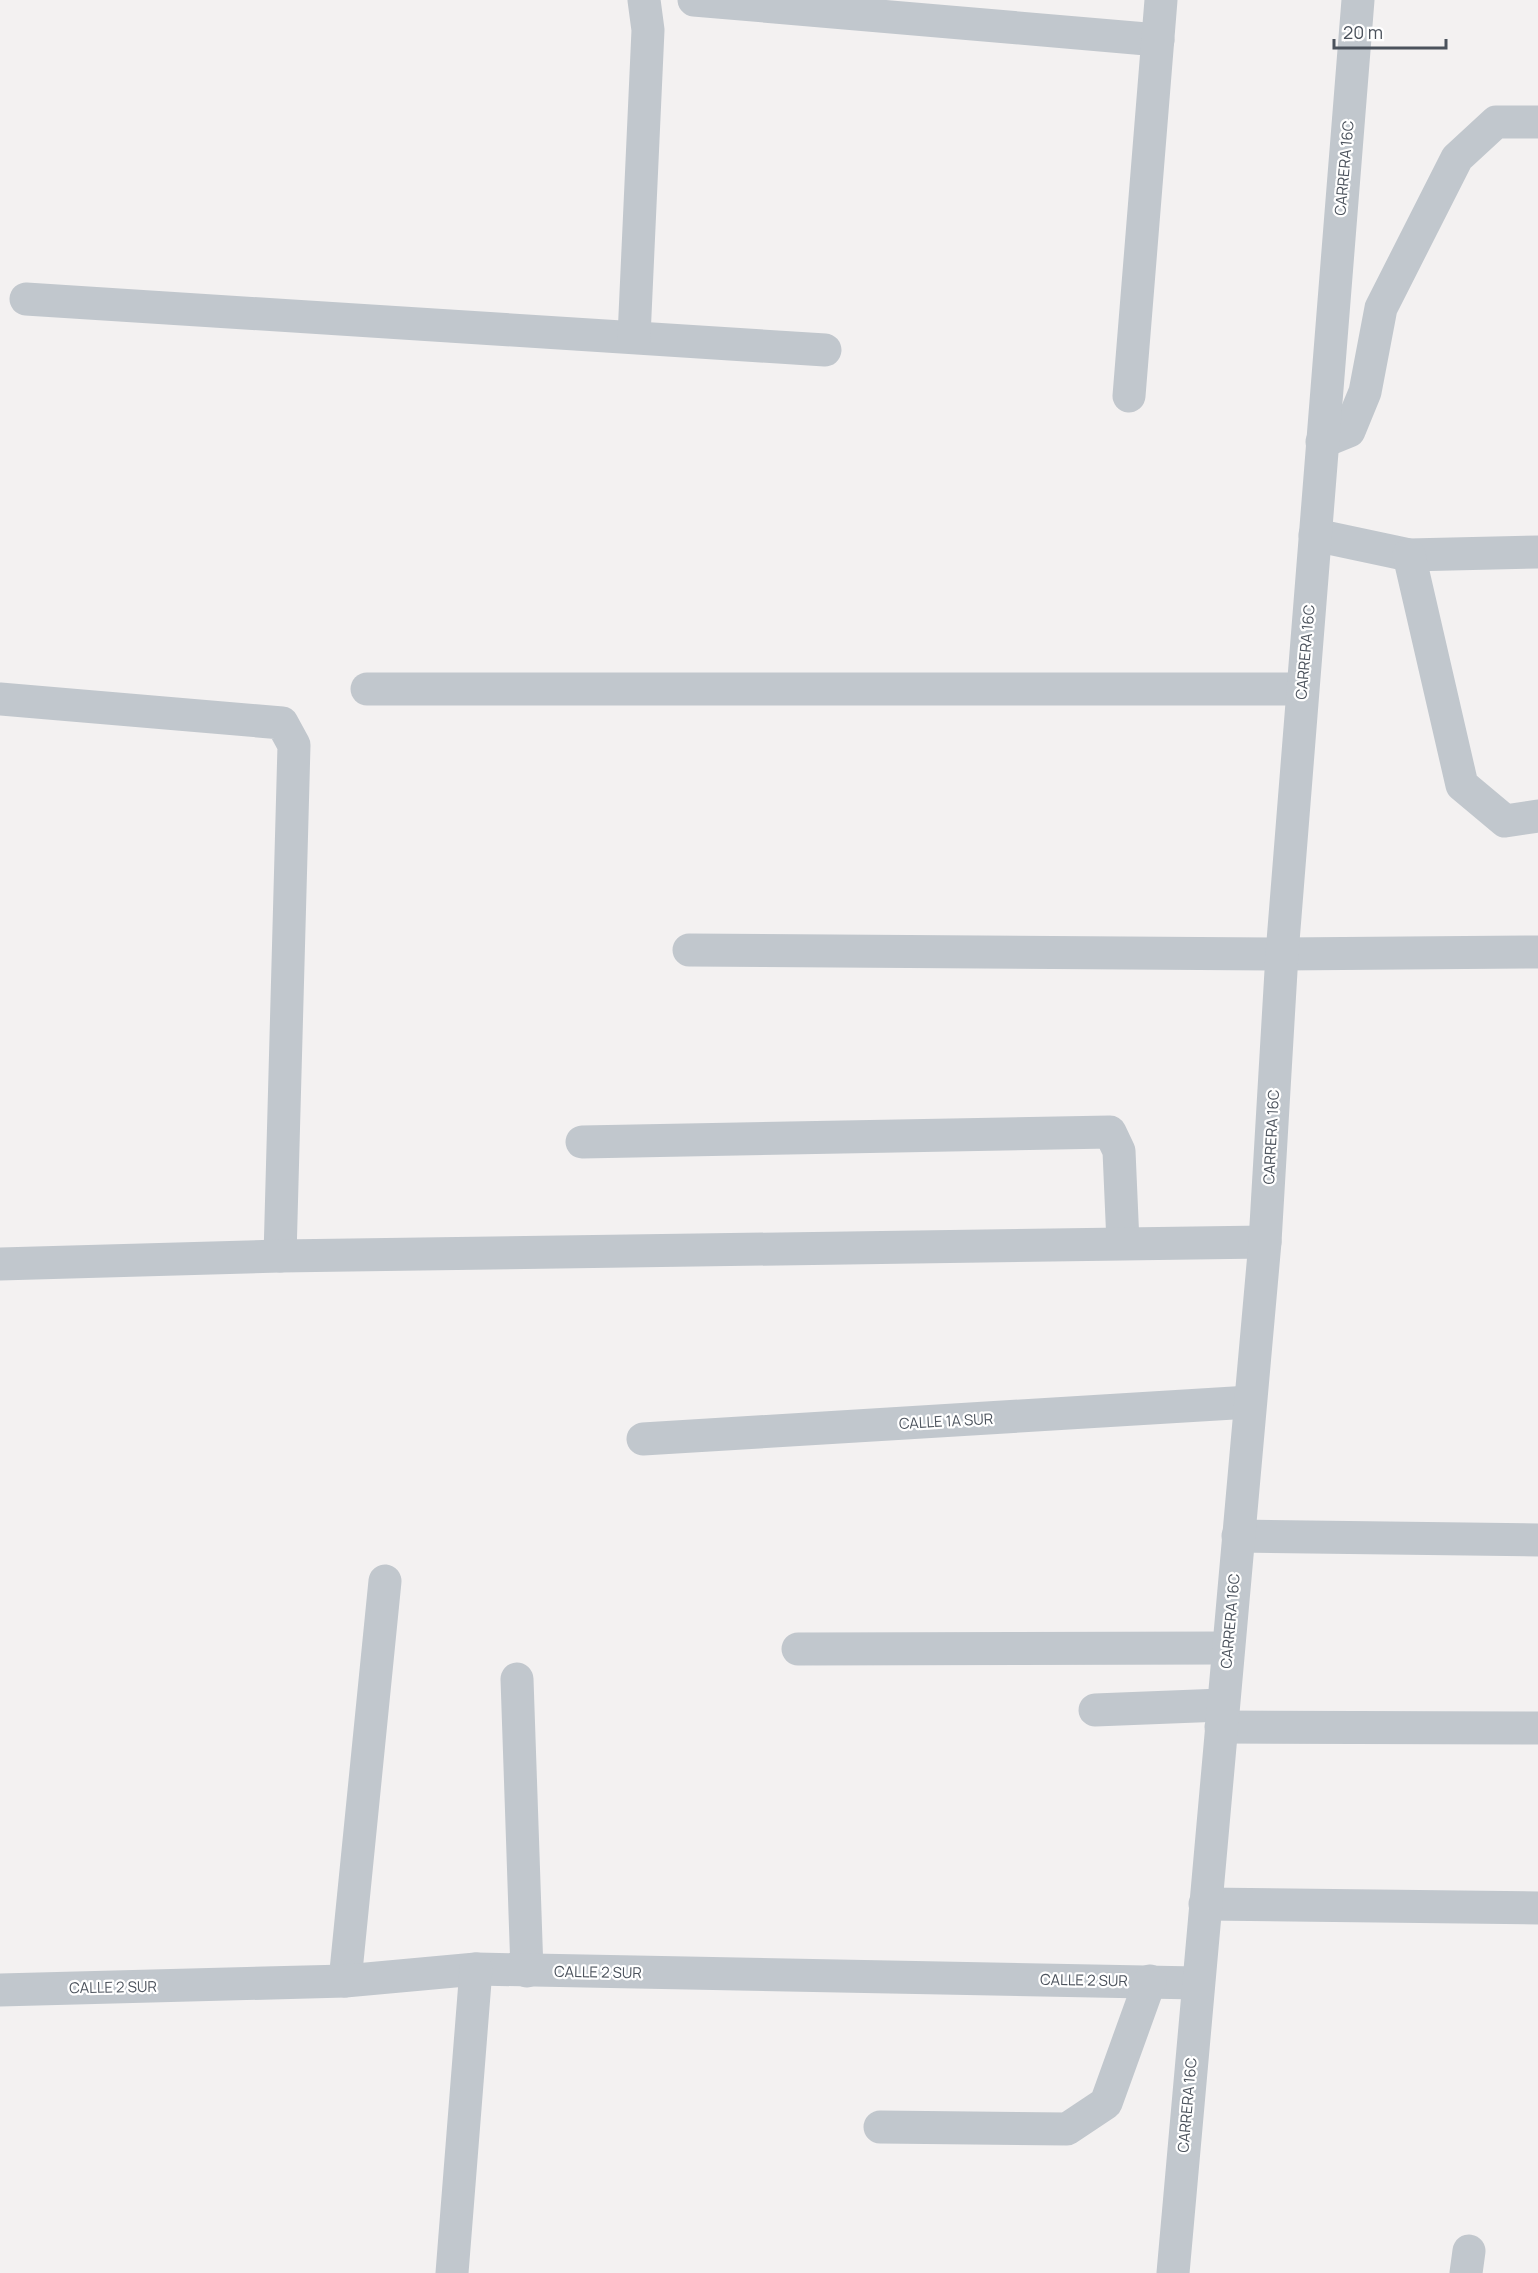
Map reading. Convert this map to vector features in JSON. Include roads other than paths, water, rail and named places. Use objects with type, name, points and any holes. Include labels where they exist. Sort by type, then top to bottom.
[{"type":"street","points":[[634,337],[648,30],[644,0]]},
{"type":"street","points":[[694,0],[1158,40]]},
{"type":"street","points":[[1130,396],[1161,0]]},
{"type":"street","name":"CARRERA 16C","points":[[1173,2273],[1264,1242],[1302,689],[1358,0]]},
{"type":"street","points":[[1322,442],[1349,431],[1365,392],[1381,308],[1457,158],[1496,122],[1538,122]]},
{"type":"street","points":[[26,299],[825,350]]},
{"type":"street","points":[[1315,535],[1409,555],[1538,552]]},
{"type":"street","points":[[1409,555],[1462,785],[1506,821],[1538,816]]},
{"type":"street","points":[[367,689],[1302,689]]},
{"type":"street","points":[[0,699],[282,723],[294,745],[280,1256]]},
{"type":"street","points":[[689,950],[1282,954],[1538,952]]},
{"type":"street","points":[[582,1142],[1110,1132],[1119,1151],[1123,1244]]},
{"type":"street","points":[[0,1264],[280,1256],[1264,1242]]},
{"type":"street","name":"CALLE 1A SUR","points":[[643,1439],[1250,1402]]},
{"type":"street","points":[[1238,1536],[1538,1540]]},
{"type":"street","points":[[345,1981],[385,1581]]},
{"type":"street","points":[[798,1649],[1227,1648]]},
{"type":"street","points":[[517,1679],[527,1971]]},
{"type":"street","points":[[1095,1710],[1538,1728]]},
{"type":"street","points":[[1205,1905],[1538,1908]]},
{"type":"street","points":[[452,2273],[476,1969]]},
{"type":"street","name":"CALLE 2 SUR","points":[[0,1990],[345,1981],[476,1969],[1197,1983]]},
{"type":"street","points":[[880,2127],[1067,2128],[1106,2103],[1150,1981]]}]
